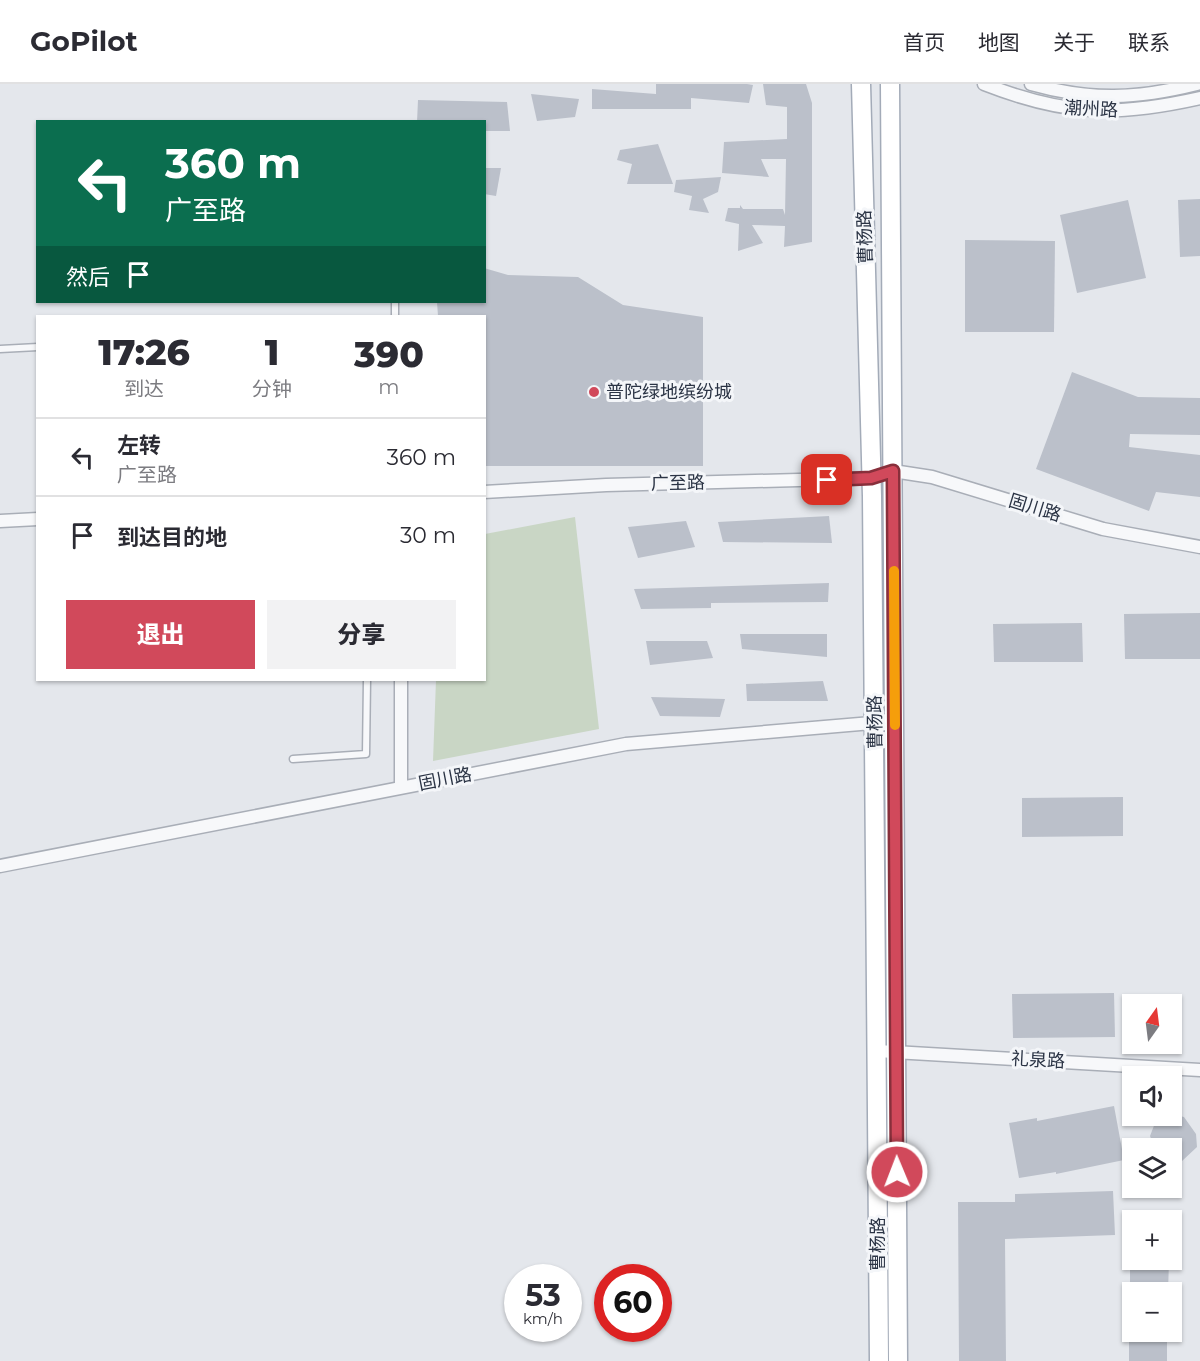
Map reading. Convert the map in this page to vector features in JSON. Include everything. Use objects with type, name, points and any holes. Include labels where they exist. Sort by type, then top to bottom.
[{"type":"main road","name":"曹杨路","points":[[861,84],[875,722],[879,1361]]},
{"type":"main road","name":"曹杨路","points":[[890,84],[898,1361]]},
{"type":"street","name":"潮州路","points":[[984,84],[1028,101],[1066,110],[1097,112],[1148,109],[1200,98]]},
{"type":"street","name":"潮州路","points":[[1031,84],[1069,94],[1107,98],[1147,95],[1197,84]]},
{"type":"street","name":"固川路","points":[[871,478],[893,471],[932,477],[1103,529],[1200,547]]},
{"type":"street","name":"广至路","points":[[486,492],[606,485],[871,478]]},
{"type":"street","points":[[0,521],[36,519]]},
{"type":"street","points":[[401,681],[401,787]]},
{"type":"street","name":"固川路","points":[[0,866],[626,744],[895,721]]},
{"type":"street","name":"礼泉路","points":[[877,1052],[1200,1070]]},
{"type":"lane","points":[[0,349],[36,347]]},
{"type":"lane","points":[[293,759],[366,754],[367,681]]},
{"type":"green space","points":[[575,517],[599,729],[433,761],[436,681],[486,681],[486,534]]},
{"type":"building","points":[[656,84],[753,85],[749,103],[691,98],[691,109],[592,109],[592,89],[656,94]]},
{"type":"building","points":[[763,84],[806,84],[812,103],[812,242],[784,247],[785,226],[752,225],[763,243],[738,251],[739,224],[725,221],[728,208],[740,208],[740,205],[743,209],[783,209],[785,215],[786,159],[761,159],[769,177],[722,173],[724,142],[787,139],[787,107],[766,105]]},
{"type":"building","points":[[531,94],[579,99],[575,117],[537,121]]},
{"type":"building","points":[[418,100],[507,102],[510,131],[486,131],[486,120],[417,120]]},
{"type":"building","points":[[658,144],[673,184],[627,184],[632,164],[617,160],[620,150]]},
{"type":"building","points":[[486,168],[501,168],[496,196],[486,194]]},
{"type":"building","points":[[721,177],[718,192],[703,199],[709,213],[689,210],[692,196],[674,192],[676,180]]},
{"type":"building","points":[[1200,199],[1200,256],[1180,257],[1178,200]]},
{"type":"building","points":[[1128,200],[1146,278],[1077,293],[1060,215]]},
{"type":"building","points":[[965,240],[1055,241],[1054,332],[965,332]]},
{"type":"building","name":"普陀绿地缤纷城","points":[[486,269],[508,275],[578,277],[623,305],[703,317],[703,466],[486,466],[486,315],[438,315],[437,303],[486,303]]},
{"type":"building","points":[[1072,372],[1138,397],[1200,398],[1200,435],[1130,434],[1129,447],[1200,455],[1200,497],[1156,492],[1149,511],[1036,469]]},
{"type":"building","points":[[829,516],[832,543],[723,542],[718,522]]},
{"type":"building","points":[[686,521],[695,547],[638,558],[628,527]]},
{"type":"building","points":[[829,583],[828,602],[711,603],[711,608],[641,609],[634,589]]},
{"type":"building","points":[[1200,613],[1200,659],[1125,659],[1124,614]]},
{"type":"building","points":[[1082,623],[1083,662],[994,662],[993,624]]},
{"type":"building","points":[[740,634],[827,634],[827,657],[742,649]]},
{"type":"building","points":[[646,641],[707,641],[713,658],[650,665]]},
{"type":"building","points":[[823,681],[828,701],[747,701],[746,684]]},
{"type":"building","points":[[651,697],[725,699],[720,717],[660,716]]},
{"type":"building","points":[[1123,797],[1123,836],[1022,837],[1022,798]]},
{"type":"building","points":[[1114,993],[1115,1037],[1013,1038],[1012,994]]},
{"type":"building","points":[[1114,1106],[1122,1160],[1056,1174],[1056,1172],[1019,1178],[1009,1123],[1037,1118],[1037,1121]]},
{"type":"building","points":[[1182,1116],[1196,1134],[1197,1147],[1182,1161],[1182,1138],[1151,1138],[1154,1126],[1182,1126]]},
{"type":"building","points":[[1113,1191],[1115,1235],[1005,1239],[1006,1361],[959,1361],[958,1202],[1015,1202],[1015,1194]]},
{"type":"building","points":[[1130,1270],[1169,1270],[1168,1282],[1130,1282]]},
{"type":"building","points":[[1129,1342],[1167,1342],[1167,1361],[1129,1361]]},
{"type":"slow traffic","points":[[894,571],[895,725]]},
{"type":"place","name":"普陀绿地缤纷城","points":[[594,392]]},
{"type":"route","points":[[827,480],[871,478],[893,471],[897,1172]]}]
